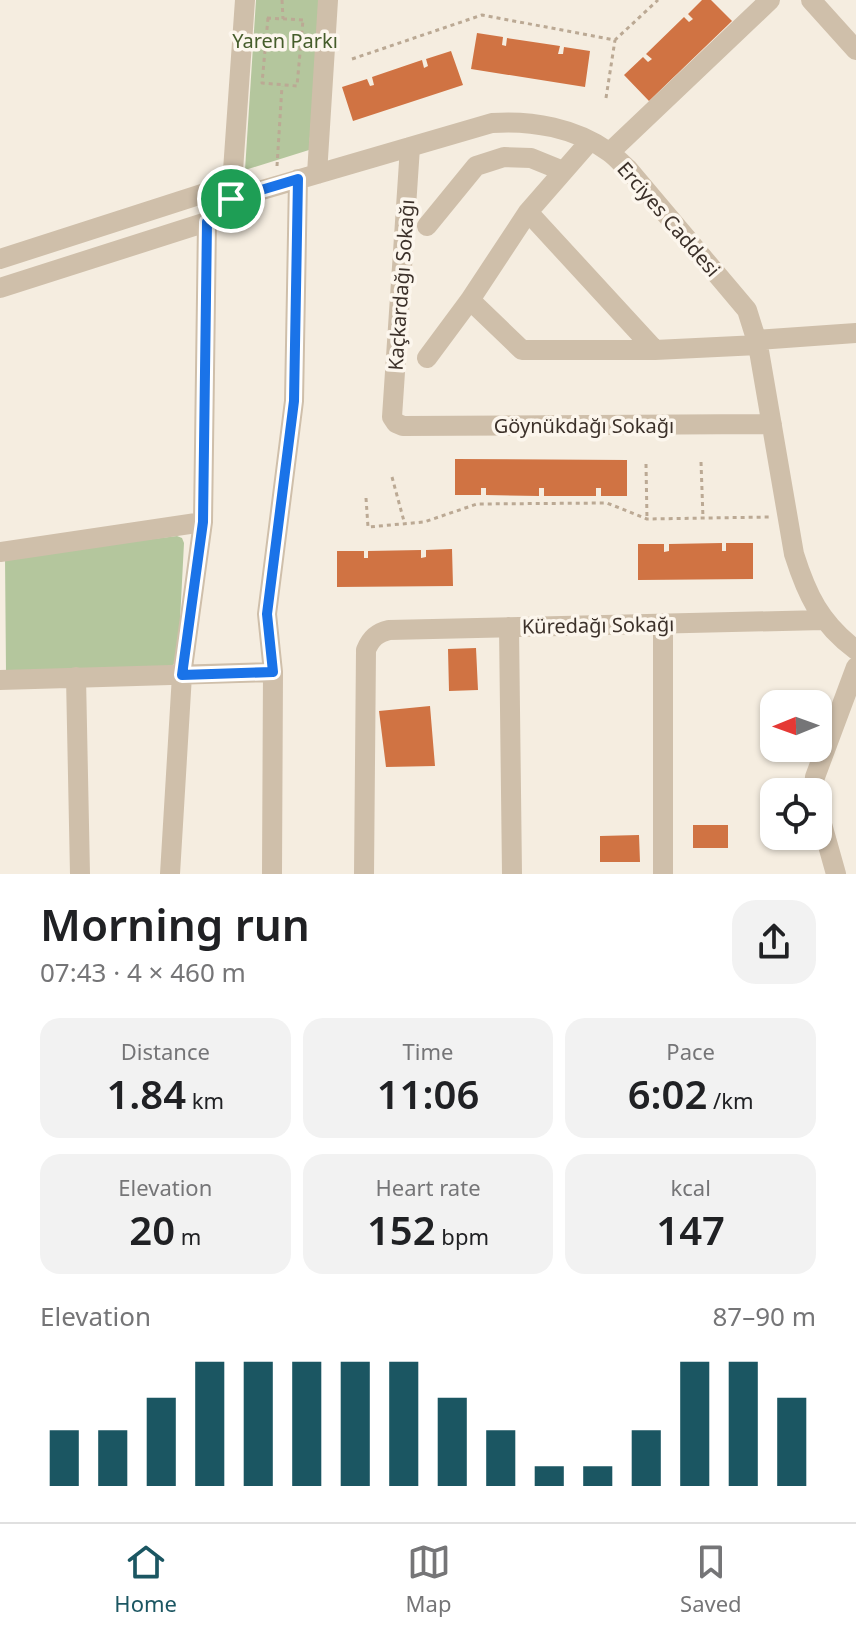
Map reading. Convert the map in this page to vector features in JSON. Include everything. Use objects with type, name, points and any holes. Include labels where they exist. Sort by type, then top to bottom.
[{"type":"street","points":[[272,874],[273,672],[267,614],[294,401],[308,176],[328,0]]},
{"type":"street","points":[[610,152],[770,0]]},
{"type":"street","points":[[811,0],[856,50]]},
{"type":"street","points":[[231,199],[244,8]]},
{"type":"street","name":"Erciyes Caddesi","points":[[0,259],[208,192],[231,199],[492,123],[514,121],[560,129],[590,141],[610,152],[628,169],[747,310],[758,343],[787,517],[802,580],[823,620],[856,650]]},
{"type":"street","points":[[427,358],[528,212],[590,141]]},
{"type":"street","name":"Kaçkardağı Sokağı","points":[[396,423],[392,417],[410,147]]},
{"type":"street","points":[[427,226],[476,166],[504,157],[531,158],[563,171]]},
{"type":"street","name":"Erciyes Caddesi","points":[[0,288],[216,219],[231,199]]},
{"type":"street","points":[[528,212],[655,350]]},
{"type":"street","points":[[170,874],[182,675],[203,522],[207,222]]},
{"type":"street","points":[[470,300],[522,350],[655,350],[856,333]]},
{"type":"street","name":"Göynükdağı Sokağı","points":[[396,423],[403,426],[772,424]]},
{"type":"street","points":[[0,552],[203,522]]},
{"type":"street","name":"Küredağı Sokağı","points":[[364,874],[366,650],[374,636],[389,630],[823,620]]},
{"type":"street","points":[[663,623],[663,874]]},
{"type":"street","points":[[509,627],[512,874]]},
{"type":"street","points":[[815,778],[856,667]]},
{"type":"street","points":[[0,680],[273,672]]},
{"type":"street","points":[[76,677],[80,874]]},
{"type":"street","points":[[829,850],[836,874]]},
{"type":"path","points":[[282,0],[283,19]]},
{"type":"path","points":[[606,98],[615,40],[658,0]]},
{"type":"path","points":[[244,8],[268,18],[327,22]]},
{"type":"path","points":[[352,59],[482,15],[615,40]]},
{"type":"path","points":[[268,18],[262,83],[297,86],[303,20]]},
{"type":"path","points":[[276,186],[282,84]]},
{"type":"path","points":[[701,462],[703,518]]},
{"type":"path","points":[[646,464],[647,519]]},
{"type":"path","points":[[392,477],[405,525]]},
{"type":"path","points":[[366,498],[368,527],[424,522],[477,504],[607,503],[647,519],[787,517]]},
{"type":"green space","name":"Yaren Parkı","points":[[256,0],[320,0],[309,150],[245,170]]},
{"type":"green space","points":[[177,536],[184,543],[176,663],[171,666],[6,672],[5,557]]},
{"type":"building","points":[[702,0],[711,0],[732,21],[649,101],[624,75],[643,57],[648,62],[652,59],[646,54],[684,17],[689,22],[693,19],[688,14]]},
{"type":"building","points":[[477,33],[503,37],[502,45],[506,46],[507,38],[560,46],[558,54],[563,54],[564,47],[590,51],[585,87],[471,69]]},
{"type":"building","points":[[451,51],[463,85],[353,121],[342,87],[367,79],[370,86],[374,85],[372,77],[422,60],[424,68],[428,66],[426,59]]},
{"type":"building","points":[[455,459],[627,460],[627,496],[601,496],[601,488],[596,488],[596,496],[544,496],[544,488],[539,488],[539,496],[486,495],[486,488],[481,488],[481,495],[455,495]]},
{"type":"building","points":[[722,543],[722,551],[726,551],[726,543],[753,543],[753,579],[638,580],[638,544],[664,544],[664,552],[669,551],[669,544]]},
{"type":"building","points":[[452,549],[453,586],[337,587],[337,551],[364,551],[364,558],[368,558],[368,551],[421,550],[421,558],[426,557],[426,550]]},
{"type":"building","points":[[476,648],[478,690],[449,691],[448,649]]},
{"type":"building","points":[[430,706],[435,766],[386,767],[379,711]]},
{"type":"building","points":[[693,825],[728,825],[728,848],[693,848]]},
{"type":"building","points":[[639,835],[640,862],[600,862],[600,836]]},
{"type":"route","points":[[298,179],[294,401],[267,614],[273,672],[182,675],[203,522],[207,222],[216,219],[231,199],[298,179]]}]
